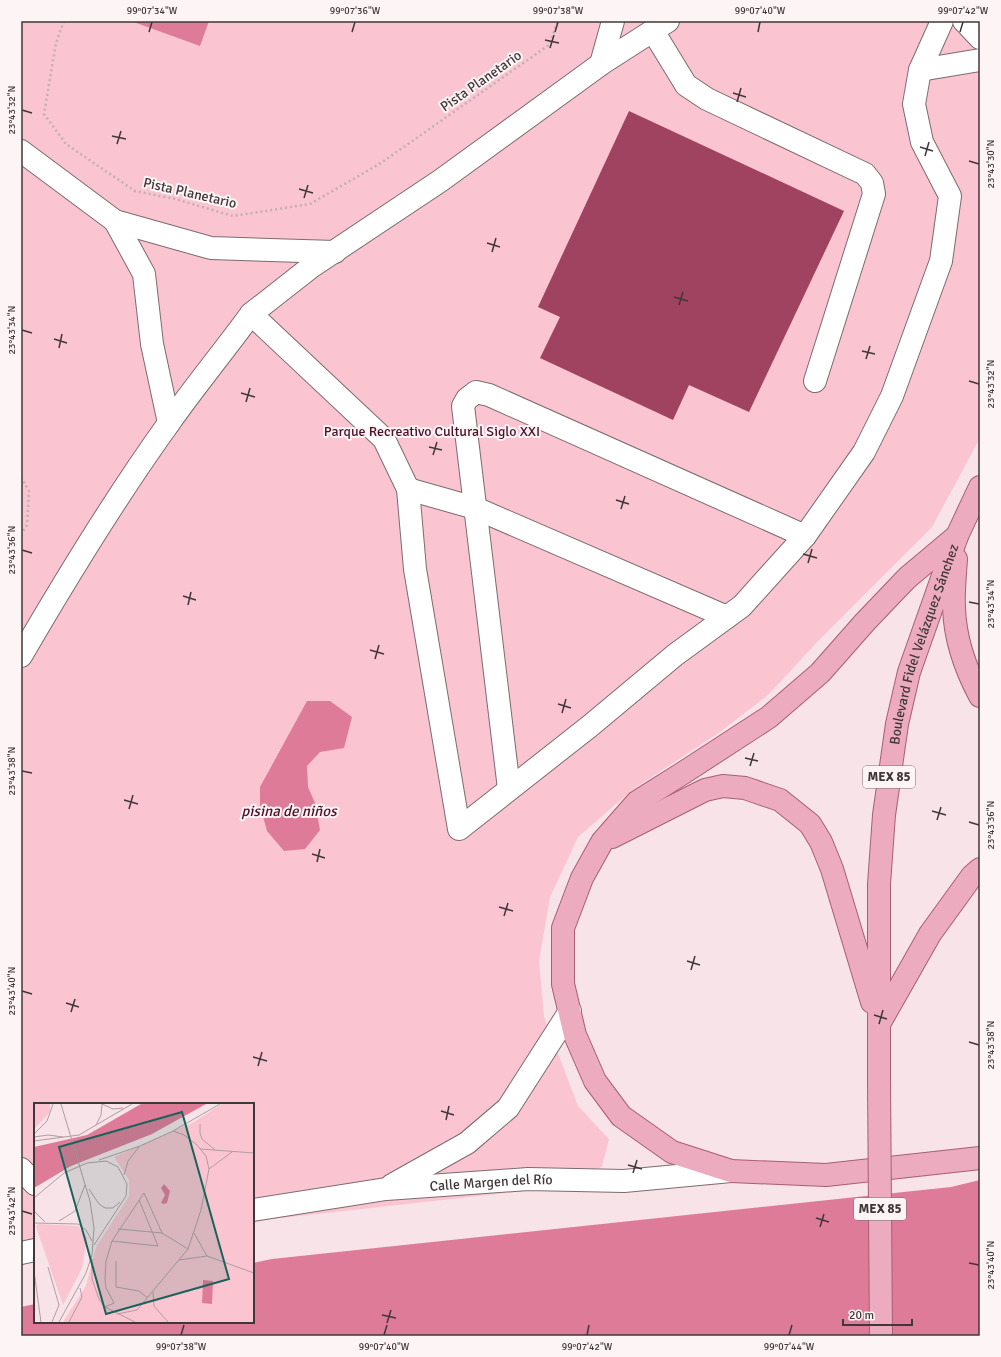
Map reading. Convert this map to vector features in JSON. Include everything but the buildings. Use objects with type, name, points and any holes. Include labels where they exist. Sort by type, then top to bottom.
[{"type":"main road","name":"Boulevard Fidel Velázquez Sánchez","points":[[881,1336],[878,1025],[879,884],[884,816],[895,740],[909,672],[957,536],[980,487]]},
{"type":"main road","points":[[957,536],[954,608],[956,626],[971,677],[980,696]]},
{"type":"main road","points":[[957,536],[907,578],[865,622],[820,673],[769,717],[637,802],[602,842],[582,878],[563,928],[563,984],[575,1035],[595,1081],[621,1116],[672,1152],[731,1171],[826,1175],[980,1158]]},
{"type":"main road","points":[[602,842],[705,790],[723,786],[745,788],[780,800],[810,824],[821,842],[832,869],[878,1025]]},
{"type":"main road","points":[[878,1025],[930,934],[972,876],[980,869]]},
{"type":"street","points":[[601,64],[613,21]]},
{"type":"street","points":[[251,314],[384,439],[408,489],[415,569],[459,829],[590,726],[675,655],[742,606],[805,536],[864,452],[892,396],[941,261],[950,196],[922,142],[914,104],[920,70],[942,21]]},
{"type":"street","points":[[964,21],[980,38]]},
{"type":"street","points":[[21,656],[67,577],[116,499],[169,423],[251,314],[311,267],[440,180],[601,64],[660,26],[686,85],[706,99],[865,174],[872,183],[874,194],[815,380]]},
{"type":"street","points":[[920,70],[980,60]]},
{"type":"street","points":[[21,151],[115,222],[212,248],[335,252]]},
{"type":"street","points":[[115,222],[144,274],[152,344],[169,423]]},
{"type":"street","points":[[509,789],[463,406],[467,398],[476,392],[489,394],[805,536]]},
{"type":"street","points":[[408,489],[475,508],[727,617]]},
{"type":"street","points":[[386,1189],[467,1143],[508,1108],[570,1011]]},
{"type":"street","points":[[21,1169],[34,1183]]},
{"type":"street","name":"Calle Margen del Río","points":[[254,1210],[386,1189],[528,1178],[624,1181],[731,1171]]},
{"type":"street","points":[[21,1254],[34,1250]]},
{"type":"path","name":"Pista Planetario","points":[[64,21],[56,43],[44,114],[66,144],[135,191],[175,199],[233,216],[310,204],[381,163],[549,45],[558,21]]},
{"type":"path","points":[[21,477],[29,491],[27,525],[21,534]]},
{"type":"green space","name":"Parque Recreativo Cultural Siglo XXI","points":[[21,21],[980,21],[980,438],[932,527],[817,642],[768,695],[720,732],[632,790],[578,837],[550,897],[539,961],[544,1017],[578,1106],[609,1139],[602,1166],[577,1185],[254,1221],[254,1103],[34,1103],[34,1245],[21,1247]]},
{"type":"water","points":[[131,21],[209,21],[200,46]]},
{"type":"water","name":"pisina de niños","points":[[307,701],[330,701],[352,717],[344,748],[320,752],[307,766],[308,787],[315,803],[320,830],[305,849],[284,851],[267,831],[260,805],[260,787]]},
{"type":"water","points":[[980,1180],[980,1336],[21,1336],[21,1307],[34,1304],[34,1323],[254,1323],[254,1263],[272,1259],[951,1187]]}]
